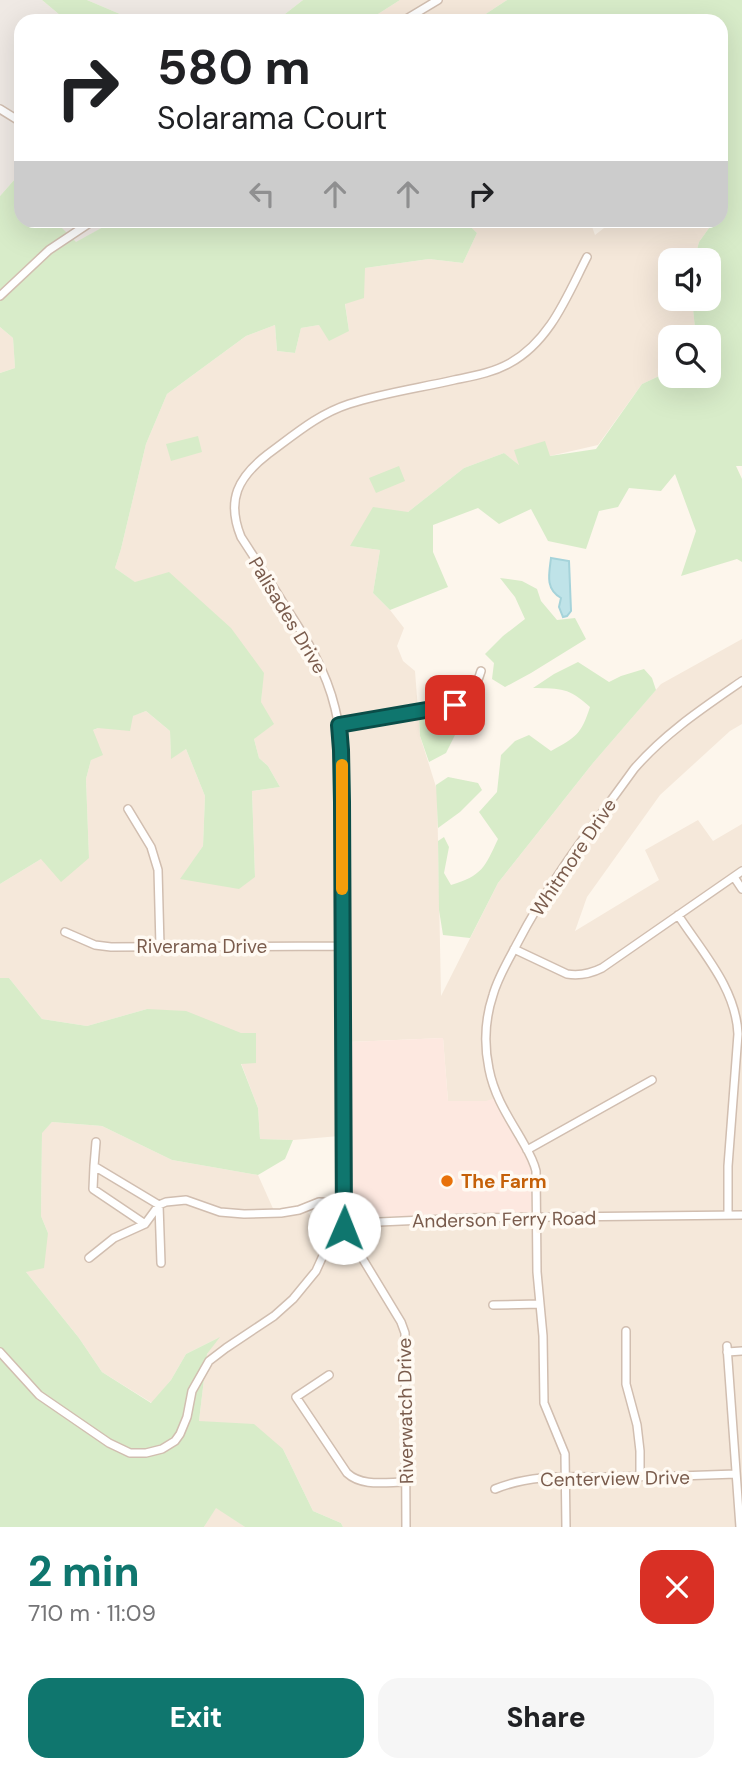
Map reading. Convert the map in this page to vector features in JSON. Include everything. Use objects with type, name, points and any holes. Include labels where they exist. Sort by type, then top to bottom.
[{"type":"street","points":[[415,14],[438,0]]},
{"type":"street","points":[[0,296],[49,250],[82,228]]},
{"type":"street","name":"Palisades Drive","points":[[344,1228],[342,759],[339,725],[331,691],[315,654],[241,537],[234,508],[240,484],[257,463],[303,427],[331,411],[362,400],[486,373],[520,357],[549,328],[587,257]]},
{"type":"street","points":[[339,725],[455,705],[474,691],[481,671]]},
{"type":"street","name":"Whitmore Drive","points":[[566,1527],[564,1449],[544,1403],[543,1336],[537,1272],[536,1171],[493,1084],[486,1055],[489,1009],[499,978],[549,886],[646,755],[674,729],[742,681]]},
{"type":"street","points":[[128,809],[151,847],[158,870],[160,946]]},
{"type":"street","points":[[514,948],[559,971],[583,975],[602,968],[742,871]]},
{"type":"street","points":[[734,877],[742,889]]},
{"type":"street","points":[[678,915],[725,986],[737,1023],[739,1050],[728,1166],[728,1215]]},
{"type":"street","name":"Riverama Drive","points":[[65,932],[103,946],[342,946]]},
{"type":"street","points":[[527,1150],[652,1080]]},
{"type":"street","points":[[96,1142],[93,1189],[145,1224]]},
{"type":"street","points":[[94,1166],[159,1205]]},
{"type":"street","points":[[89,1258],[114,1238],[145,1224],[159,1205],[166,1202],[186,1200],[220,1212],[244,1214],[281,1213],[299,1210],[319,1202],[345,1203]]},
{"type":"street","points":[[159,1205],[160,1263]]},
{"type":"street","name":"Anderson Ferry Road","points":[[344,1228],[356,1223],[470,1217],[742,1215]]},
{"type":"street","points":[[0,1352],[38,1395],[110,1443],[130,1453],[162,1449],[176,1441],[180,1434],[187,1417],[192,1391],[209,1361],[274,1316],[293,1299],[316,1271],[331,1238],[344,1228]]},
{"type":"street","name":"Riverwatch Drive","points":[[344,1228],[404,1327],[406,1527]]},
{"type":"street","points":[[493,1305],[540,1304]]},
{"type":"street","points":[[626,1331],[626,1384],[637,1424],[640,1476]]},
{"type":"street","points":[[740,1527],[727,1349],[742,1351]]},
{"type":"street","points":[[329,1375],[296,1397],[347,1473],[365,1482],[406,1482]]},
{"type":"street","points":[[732,1420],[742,1420]]},
{"type":"street","name":"Centerview Drive","points":[[495,1489],[539,1477],[736,1474]]},
{"type":"shaded area","points":[[0,0],[42,0],[59,14],[14,14],[14,180],[0,196]]},
{"type":"shaded area","points":[[87,0],[303,0],[285,14],[120,14]]},
{"type":"shaded area","points":[[400,0],[507,0],[486,14],[378,14]]},
{"type":"shaded area","points":[[62,228],[102,228],[76,243]]},
{"type":"shaded area","points":[[472,228],[592,228],[595,235],[604,228],[709,228],[697,248],[658,248],[658,311],[693,311],[695,325],[658,325],[658,377],[642,384],[598,445],[520,466],[504,453],[464,468],[408,512],[350,546],[380,550],[373,593],[404,628],[397,646],[403,661],[415,671],[420,736],[437,790],[441,996],[498,883],[593,763],[661,684],[742,639],[742,724],[730,731],[660,795],[587,897],[575,931],[659,880],[645,850],[698,820],[713,841],[742,824],[742,1527],[343,1527],[341,1523],[313,1511],[283,1449],[199,1421],[207,1354],[218,1338],[186,1354],[171,1380],[152,1403],[102,1372],[79,1338],[26,1272],[48,1233],[41,1216],[42,1132],[52,1122],[102,1126],[172,1160],[258,1175],[275,1213],[305,1207],[327,1245],[331,1238],[356,1223],[536,1217],[536,1171],[503,1109],[486,1101],[448,1101],[443,1038],[349,1042],[351,1135],[293,1140],[260,1139],[258,1108],[241,1063],[147,1009],[87,1026],[42,1019],[9,978],[0,978],[0,884],[41,859],[89,858],[86,779],[91,760],[81,736],[98,728],[146,711],[170,731],[171,758],[186,749],[205,796],[203,846],[181,879],[255,877],[252,791],[280,787],[268,766],[259,758],[254,739],[263,673],[115,568],[146,444],[167,394],[246,336],[275,325],[277,351],[295,353],[301,328],[319,325],[349,331],[345,303],[365,268],[429,259],[463,263],[477,233]]},
{"type":"shaded area","points":[[0,327],[13,338],[15,368],[0,373]]},
{"type":"shaded area","points":[[443,1038],[448,1101],[486,1101],[495,1098],[529,1161],[532,1178],[531,1211],[526,1214],[359,1217],[350,1212],[349,1042]]},
{"type":"shaded area","points":[[216,1507],[245,1527],[204,1527]]},
{"type":"green space","points":[[42,0],[87,0],[120,14],[59,14]]},
{"type":"green space","points":[[303,0],[400,0],[378,14],[285,14]]},
{"type":"green space","points":[[507,0],[742,0],[742,466],[736,466],[742,479],[742,562],[737,559],[681,576],[696,531],[675,474],[661,491],[629,488],[618,507],[599,511],[586,549],[548,541],[531,509],[499,524],[478,508],[433,525],[433,552],[448,587],[390,610],[373,593],[380,550],[350,546],[373,507],[408,512],[464,468],[504,453],[519,465],[514,450],[545,441],[550,456],[596,449],[642,384],[658,377],[658,388],[721,388],[721,325],[695,325],[693,311],[721,311],[721,248],[697,248],[709,228],[728,228],[728,14],[486,14]]},
{"type":"green space","points":[[14,180],[14,228],[62,228],[76,242],[101,228],[472,228],[477,233],[463,263],[429,259],[365,268],[364,298],[345,304],[349,331],[329,341],[319,325],[301,328],[295,353],[277,351],[275,325],[246,336],[167,394],[146,444],[115,568],[135,582],[169,572],[231,628],[264,673],[261,702],[274,724],[254,739],[259,758],[268,766],[280,787],[252,791],[255,877],[239,889],[180,879],[203,846],[205,796],[186,749],[171,759],[170,731],[146,711],[133,716],[130,731],[98,728],[93,730],[103,755],[91,760],[86,779],[89,858],[61,882],[41,859],[0,884],[0,373],[15,368],[13,338],[0,327],[0,196]]},
{"type":"green space","points":[[198,436],[202,452],[171,461],[166,444]]},
{"type":"green space","points":[[399,466],[405,481],[376,493],[369,478]]},
{"type":"green space","points":[[500,578],[522,581],[537,589],[541,601],[557,620],[575,618],[586,639],[505,687],[492,679],[494,663],[485,654],[525,619],[515,597]]},
{"type":"green space","points":[[578,662],[609,682],[644,669],[652,678],[656,690],[593,763],[498,883],[470,938],[443,935],[439,910],[438,841],[444,837],[449,847],[444,873],[451,885],[470,878],[481,869],[498,839],[479,812],[497,792],[501,755],[515,741],[529,735],[551,751],[572,738],[584,724],[590,707],[576,696],[558,689],[533,688]]},
{"type":"green space","points":[[419,718],[445,718],[456,733],[446,753],[429,762],[420,736]]},
{"type":"green space","points":[[448,777],[478,783],[482,790],[460,812],[438,828],[436,785]]},
{"type":"green space","points":[[0,978],[9,978],[42,1019],[87,1026],[147,1009],[186,1011],[241,1033],[256,1033],[256,1063],[241,1064],[258,1108],[260,1139],[293,1140],[285,1159],[258,1175],[172,1160],[102,1126],[52,1122],[42,1133],[41,1216],[48,1233],[44,1268],[26,1272],[79,1338],[102,1372],[151,1403],[171,1380],[186,1354],[220,1337],[207,1354],[199,1421],[254,1424],[283,1449],[313,1511],[341,1523],[343,1527],[245,1527],[216,1508],[204,1527],[0,1527]]},
{"type":"water","points":[[551,558],[569,561],[571,611],[563,617],[559,607],[561,598],[550,586]]},
{"type":"slow traffic","points":[[342,765],[342,889]]},
{"type":"place","name":"The Farm","points":[[447,1181]]},
{"type":"route","points":[[344,1228],[342,802],[339,725],[455,705]]}]
